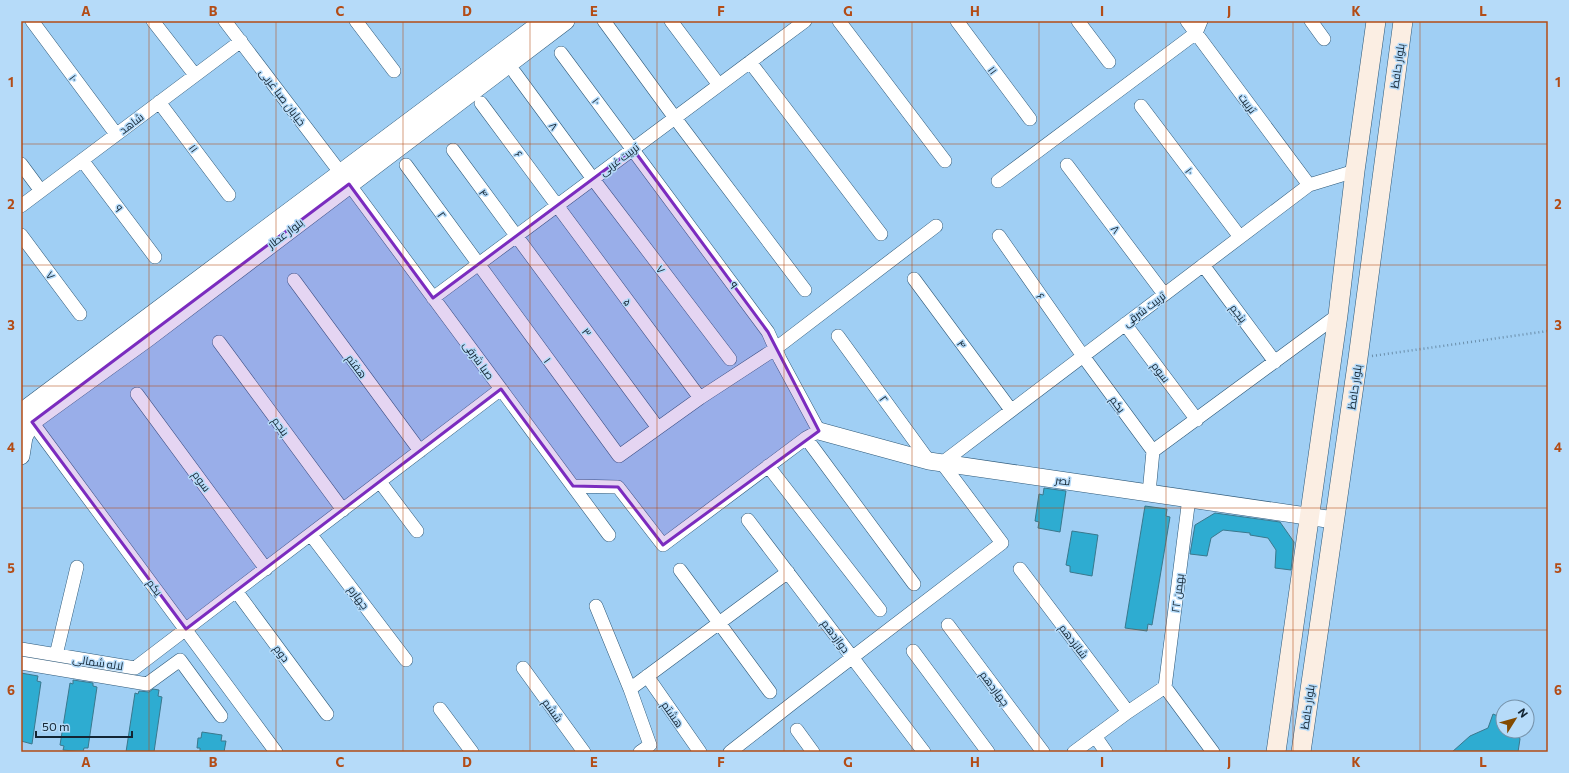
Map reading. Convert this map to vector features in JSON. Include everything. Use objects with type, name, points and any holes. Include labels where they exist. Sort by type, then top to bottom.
[{"type":"main road","points":[[1276,752],[1338,315],[1355,171],[1376,21]]},
{"type":"main road","name":"بلوار حافظ","points":[[1301,752],[1358,358],[1403,21]]},
{"type":"street","name":"۱۰","points":[[32,21],[116,134]]},
{"type":"street","points":[[153,21],[195,76]]},
{"type":"street","name":"خیابان صبا غربی","points":[[226,21],[345,178]]},
{"type":"street","points":[[356,21],[394,71]]},
{"type":"street","name":"بلوار عطار","points":[[21,456],[26,419],[148,338],[345,178],[543,21]]},
{"type":"street","name":"بلوار عطار","points":[[345,178],[566,21]]},
{"type":"street","points":[[604,21],[805,290]]},
{"type":"street","points":[[671,21],[719,85]]},
{"type":"street","name":"تربیت غربی","points":[[433,298],[805,21]]},
{"type":"street","points":[[839,21],[945,161]]},
{"type":"street","name":"۱۱","points":[[956,21],[1030,119]]},
{"type":"street","points":[[1078,21],[1109,62]]},
{"type":"street","name":"تربیت","points":[[1187,21],[1309,184]]},
{"type":"street","points":[[998,180],[1196,33],[1201,21]]},
{"type":"street","points":[[1311,21],[1324,39]]},
{"type":"street","name":"شاهد","points":[[21,206],[241,41]]},
{"type":"street","name":"۱۰","points":[[561,53],[633,149]]},
{"type":"street","points":[[750,62],[881,234]]},
{"type":"street","name":"۸","points":[[515,73],[593,179]]},
{"type":"street","name":"۱۱","points":[[159,102],[229,195]]},
{"type":"street","name":"۶","points":[[481,103],[556,206]]},
{"type":"street","name":"۱۰","points":[[1141,106],[1240,237]]},
{"type":"street","name":"۹","points":[[633,149],[768,332],[812,434],[914,584]]},
{"type":"street","name":"۴","points":[[452,150],[516,236]]},
{"type":"street","name":"۹","points":[[82,160],[155,256]]},
{"type":"street","points":[[21,164],[41,191]]},
{"type":"street","name":"۲","points":[[406,165],[478,264]]},
{"type":"street","name":"۸","points":[[1067,165],[1164,294]]},
{"type":"street","name":"تربیت شرقی","points":[[936,462],[1011,410],[1309,184],[1355,171]]},
{"type":"street","name":"صبا شرقی","points":[[345,178],[609,535]]},
{"type":"street","name":"۷","points":[[593,179],[730,359]]},
{"type":"street","name":"۵","points":[[556,206],[700,398]]},
{"type":"street","points":[[658,428],[700,398],[776,349],[936,226]]},
{"type":"street","name":"۷","points":[[21,235],[80,314]]},
{"type":"street","name":"۳","points":[[516,236],[658,428]]},
{"type":"street","name":"۶","points":[[999,236],[1083,356]]},
{"type":"street","name":"۱","points":[[478,264],[619,456],[658,428]]},
{"type":"street","name":"پنجم","points":[[1203,265],[1275,362]]},
{"type":"street","name":"۴","points":[[914,279],[1011,410]]},
{"type":"street","name":"هفتم","points":[[294,280],[420,451]]},
{"type":"street","points":[[1149,493],[1154,451],[1338,315]]},
{"type":"street","name":"سوم","points":[[1125,324],[1197,420]]},
{"type":"street","name":"۲","points":[[838,336],[936,462],[1002,543],[853,657]]},
{"type":"street","name":"پنجم","points":[[219,342],[343,510]]},
{"type":"street","name":"یکم","points":[[1083,356],[1154,451]]},
{"type":"street","name":"لاله شمالی","points":[[21,649],[135,668],[501,389]]},
{"type":"street","name":"سوم","points":[[137,394],[266,569]]},
{"type":"street","name":"یکم","points":[[26,419],[186,629],[276,752]]},
{"type":"street","points":[[573,486],[618,487],[663,545],[812,434]]},
{"type":"street","name":"نصر","points":[[812,434],[936,462],[1334,520]]},
{"type":"street","points":[[768,466],[880,610]]},
{"type":"street","points":[[380,482],[417,531]]},
{"type":"street","name":"۲۲ بهمن","points":[[1165,687],[1189,498]]},
{"type":"street","name":"دوازدهم","points":[[748,520],[924,752]]},
{"type":"street","name":"چهارم","points":[[311,534],[406,660]]},
{"type":"street","points":[[56,655],[77,567]]},
{"type":"street","name":"شانزدهم","points":[[1020,569],[1128,712]]},
{"type":"street","points":[[680,570],[770,692]]},
{"type":"street","points":[[630,689],[788,572]]},
{"type":"street","name":"دوم","points":[[236,591],[328,714]]},
{"type":"street","points":[[596,606],[630,689],[650,745],[640,752]]},
{"type":"street","name":"چهاردهم","points":[[948,625],[1043,752]]},
{"type":"street","points":[[913,651],[988,752]]},
{"type":"street","points":[[730,752],[853,657]]},
{"type":"street","points":[[21,664],[147,684],[180,660],[221,716]]},
{"type":"street","name":"ششم","points":[[523,668],[584,752]]},
{"type":"street","name":"هشتم","points":[[647,676],[700,752]]},
{"type":"street","points":[[1074,752],[1165,687],[1214,752]]},
{"type":"street","points":[[440,709],[472,752]]},
{"type":"street","points":[[797,730],[814,752]]},
{"type":"street","points":[[1095,736],[1106,752]]},
{"type":"path","points":[[1358,358],[1548,331]]},
{"type":"highlighted area","points":[[633,149],[768,332],[819,431],[663,545],[618,487],[573,486],[501,389],[186,629],[32,422],[349,184],[433,298]]},
{"type":"building","points":[[1044,488],[1066,491],[1060,532],[1038,528],[1039,522],[1035,521],[1039,494],[1043,495]]},
{"type":"building","points":[[1145,506],[1167,509],[1166,516],[1170,517],[1152,625],[1148,624],[1147,631],[1125,628]]},
{"type":"building","points":[[1215,513],[1280,522],[1294,542],[1291,570],[1275,568],[1276,550],[1268,538],[1250,535],[1250,533],[1223,530],[1211,538],[1207,556],[1190,554],[1195,525]]},
{"type":"building","points":[[1072,531],[1098,535],[1092,576],[1070,572],[1070,566],[1066,565]]},
{"type":"building","points":[[21,673],[38,676],[37,681],[41,682],[32,744],[21,741]]},
{"type":"building","points":[[73,680],[93,683],[93,686],[97,687],[88,748],[84,748],[83,752],[63,750],[64,746],[60,745],[70,683],[73,684]]},
{"type":"building","points":[[153,689],[159,690],[158,696],[162,697],[154,752],[126,752],[135,693],[138,694],[139,691],[149,692]]},
{"type":"building","points":[[1493,714],[1495,715],[1495,739],[1520,739],[1518,752],[1452,752],[1470,736],[1488,728]]},
{"type":"building","points":[[202,732],[222,735],[221,741],[226,741],[224,752],[200,752],[200,748],[197,748],[198,738],[201,738]]}]
